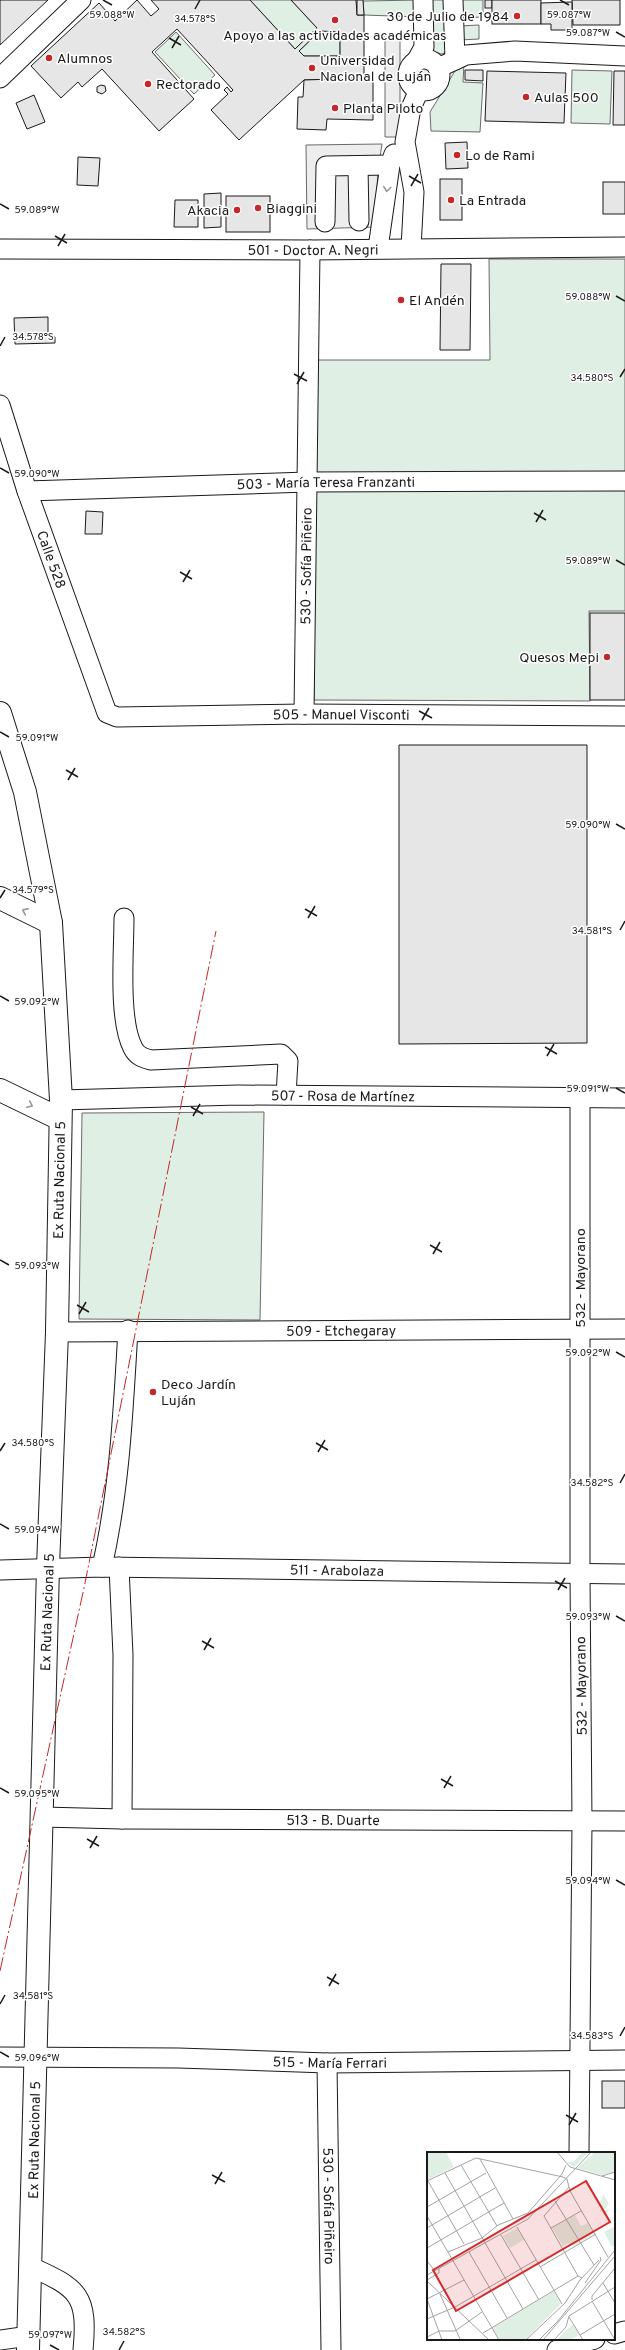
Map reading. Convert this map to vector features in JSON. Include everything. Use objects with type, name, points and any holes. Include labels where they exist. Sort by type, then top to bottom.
[{"type":"main road","name":"Ex Ruta Nacional 5","points":[[0,713],[25,792],[51,923],[60,1110],[57,1332],[48,1567],[28,2343]]},
{"type":"main road","points":[[0,898],[51,923]]},
{"type":"main road","points":[[0,1090],[60,1110]]},
{"type":"street","points":[[0,78],[81,0]]},
{"type":"street","points":[[416,62],[431,61],[438,68],[440,79],[437,84],[429,90],[419,90],[411,84],[408,74],[424,47],[422,0]]},
{"type":"street","points":[[453,0],[455,60]]},
{"type":"street","points":[[438,68],[466,55],[515,52],[625,56]]},
{"type":"street","points":[[411,248],[414,192],[405,142],[411,108],[419,90]]},
{"type":"street","points":[[378,248],[390,165],[395,150],[405,142]]},
{"type":"street","points":[[325,222],[326,166],[390,165]]},
{"type":"street","points":[[358,166],[359,222]]},
{"type":"street","name":"501 - Doctor A. Negri","points":[[0,249],[310,250],[378,248],[625,247]]},
{"type":"street","name":"530 - Sofía Piñeiro","points":[[304,714],[310,250]]},
{"type":"street","name":"Calle 528","points":[[0,405],[27,491],[107,713]]},
{"type":"street","name":"503 - María Teresa Franzanti","points":[[27,491],[308,482],[625,481]]},
{"type":"street","name":"505 - Manuel Visconti","points":[[107,713],[117,717],[304,714],[625,716]]},
{"type":"street","points":[[124,918],[123,988],[129,1037],[134,1049],[141,1057],[151,1060],[281,1054],[288,1062],[286,1096]]},
{"type":"street","name":"507 - Rosa de Martínez","points":[[60,1110],[286,1096],[625,1098]]},
{"type":"street","name":"532 - Mayorano","points":[[579,2152],[578,2060],[582,1822],[580,1574],[580,1098]]},
{"type":"street","name":"509 - Etchegaray","points":[[57,1332],[128,1330],[625,1329]]},
{"type":"street","points":[[122,1819],[123,1655],[110,1567],[113,1518],[120,1461],[128,1330]]},
{"type":"street","name":"511 - Arabolaza","points":[[0,1570],[48,1567],[110,1567],[625,1574]]},
{"type":"street","name":"513 - B. Duarte","points":[[42,1817],[122,1819],[625,1821]]},
{"type":"street","name":"515 - María Ferrari","points":[[0,2057],[35,2056],[327,2063],[625,2060]]},
{"type":"street","name":"530 - Sofía Piñeiro","points":[[327,2063],[331,2350]]},
{"type":"street","points":[[31,2267],[61,2281],[73,2289],[82,2303],[84,2334],[83,2350]]},
{"type":"street","points":[[615,2334],[625,2330]]},
{"type":"street","points":[[0,2340],[28,2343]]},
{"type":"street","points":[[557,2350],[584,2343]]},
{"type":"green space","points":[[250,0],[291,0],[317,28],[295,49]]},
{"type":"green space","points":[[420,0],[420,17],[364,15],[363,1]]},
{"type":"green space","points":[[427,0],[447,0],[450,46],[445,53],[441,54],[430,50]]},
{"type":"green space","points":[[456,0],[483,0],[483,17],[456,18]]},
{"type":"green space","points":[[479,25],[479,39],[459,40],[459,26]]},
{"type":"green space","points":[[320,31],[340,32],[340,56],[304,56],[299,51]]},
{"type":"green space","points":[[176,32],[215,75],[194,94],[155,52]]},
{"type":"green space","points":[[424,62],[433,66],[437,75],[433,84],[424,88],[415,84],[411,75],[415,66]]},
{"type":"green space","points":[[464,64],[463,82],[483,83],[480,132],[431,131],[430,112],[458,66]]},
{"type":"green space","points":[[572,70],[612,71],[610,124],[571,123]]},
{"type":"green space","points":[[489,259],[625,259],[625,611],[589,611],[590,701],[314,700],[315,360],[490,360]]},
{"type":"green space","points":[[264,1112],[260,1320],[79,1319],[82,1113]]},
{"type":"shaded area","points":[[400,34],[400,137],[385,137],[385,35]]},
{"type":"shaded area","points":[[382,144],[378,170],[375,227],[307,229],[306,145]]},
{"type":"building","points":[[0,0],[48,0],[0,45]]},
{"type":"building","points":[[137,0],[151,16],[159,9],[151,0],[250,0],[295,49],[317,28],[291,0],[356,0],[357,15],[364,15],[364,78],[304,80],[239,140],[211,110],[228,94],[224,90],[227,87],[231,92],[233,90],[177,29],[152,52],[194,99],[159,131],[102,69],[82,87],[78,82],[61,98],[31,66],[99,3],[115,21]],"holes":[[[320,31],[340,32],[340,56],[304,56],[299,51]]]},
{"type":"building","points":[[357,0],[363,0],[364,15],[357,15]]},
{"type":"building","points":[[485,0],[492,0],[492,8],[485,8]]},
{"type":"building","name":"30 de Julio de 1984","points":[[492,0],[541,0],[541,24],[492,24]]},
{"type":"building","points":[[572,0],[620,0],[620,25],[573,25]]},
{"type":"building","points":[[572,2],[572,30],[551,30],[551,24],[541,24],[541,3]]},
{"type":"building","points":[[465,70],[483,70],[483,81],[465,80]]},
{"type":"building","name":"Aulas 500","points":[[487,71],[566,73],[564,123],[485,121]]},
{"type":"building","points":[[614,71],[625,71],[625,125],[613,125]]},
{"type":"building","name":"Planta Piloto","points":[[373,78],[373,120],[327,119],[326,130],[297,129],[298,97],[303,97],[304,80]]},
{"type":"building","points":[[101,85],[105,86],[106,91],[102,94],[97,92],[97,87]]},
{"type":"building","points":[[34,95],[45,122],[27,129],[16,103]]},
{"type":"building","name":"Lo de Rami","points":[[467,142],[468,168],[446,169],[445,143]]},
{"type":"building","points":[[78,157],[100,158],[98,186],[77,185]]},
{"type":"building","name":"La Entrada","points":[[440,179],[462,179],[462,220],[440,220]]},
{"type":"building","points":[[603,182],[625,182],[625,214],[603,214]]},
{"type":"building","points":[[221,193],[221,227],[204,228],[204,194]]},
{"type":"building","points":[[226,196],[270,196],[270,232],[226,232]]},
{"type":"building","points":[[175,200],[198,200],[198,227],[174,227]]},
{"type":"building","points":[[441,264],[471,264],[470,350],[440,350]]},
{"type":"building","points":[[48,317],[48,337],[55,337],[55,343],[15,344],[14,318]]},
{"type":"building","points":[[86,511],[103,512],[102,534],[85,534]]},
{"type":"building","name":"Quesos Mepi","points":[[590,613],[625,613],[625,700],[590,700]]},
{"type":"building","points":[[399,745],[587,745],[587,1043],[399,1044]]},
{"type":"building","points":[[602,2081],[625,2081],[625,2108],[602,2108]]},
{"type":"power","points":[[0,1971],[84,1588],[216,931]]},
{"type":"place","name":"30 de Julio de 1984","points":[[517,16]]},
{"type":"place","name":"Apoyo a las actividades académicas","points":[[335,20]]},
{"type":"place","name":"Alumnos","points":[[49,58]]},
{"type":"place","name":"Universidad Nacional de Luján","points":[[312,68]]},
{"type":"place","name":"Rectorado","points":[[148,84]]},
{"type":"place","name":"Aulas 500","points":[[526,97]]},
{"type":"place","name":"Planta Piloto","points":[[335,108]]},
{"type":"place","name":"Lo de Rami","points":[[457,155]]},
{"type":"place","name":"La Entrada","points":[[451,200]]},
{"type":"place","name":"Biaggini","points":[[258,208]]},
{"type":"place","name":"Akacia","points":[[237,210]]},
{"type":"place","name":"El Andén","points":[[401,300]]},
{"type":"place","name":"Quesos Mepi","points":[[607,657]]},
{"type":"place","name":"Deco Jardín Luján","points":[[153,1392]]}]
